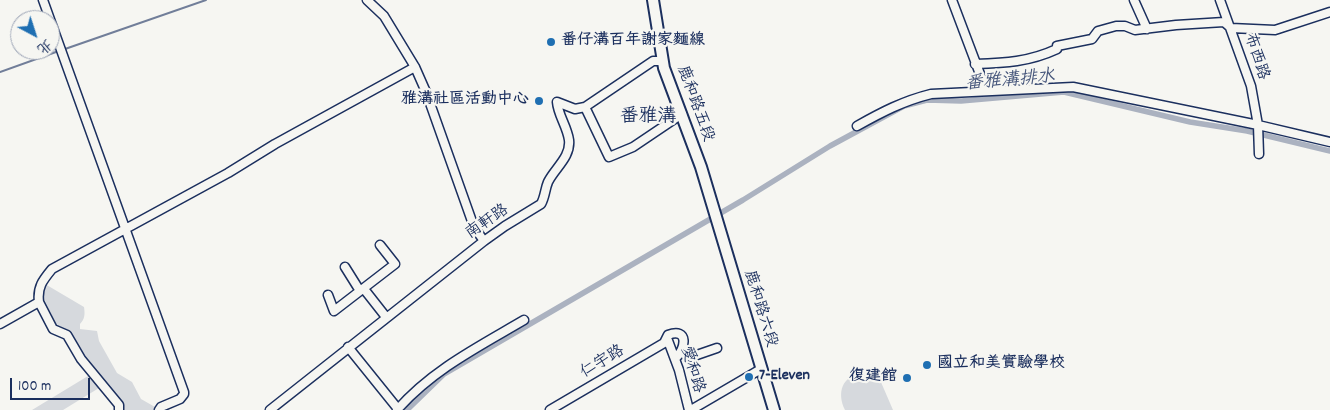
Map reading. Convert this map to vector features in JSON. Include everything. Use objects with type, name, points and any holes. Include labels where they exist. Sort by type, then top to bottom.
[{"type":"main road","name":"鹿和路五段","points":[[652,0],[663,61],[716,216]]},
{"type":"main road","name":"鹿和路六段","points":[[716,216],[774,410]]},
{"type":"street","points":[[44,0],[184,392],[180,399],[159,410]]},
{"type":"street","points":[[367,0],[384,16],[415,66],[474,227],[484,241]]},
{"type":"street","points":[[952,0],[986,90]]},
{"type":"street","points":[[1134,0],[1147,30]]},
{"type":"street","name":"布西路","points":[[1220,0],[1251,86],[1258,127],[1259,154]]},
{"type":"street","points":[[975,64],[1011,63],[1046,54],[1057,49],[1057,46],[1092,39],[1098,31],[1116,26],[1125,26],[1135,30],[1147,30],[1176,25],[1224,22],[1231,28],[1275,30],[1330,12]]},
{"type":"street","points":[[663,61],[653,61],[585,107],[609,157],[633,147],[682,114]]},
{"type":"street","points":[[119,410],[119,405],[81,359],[67,334],[53,329],[39,302],[38,292],[43,280],[52,269],[228,173],[275,144],[415,66]]},
{"type":"street","points":[[857,126],[888,108],[931,94],[1073,87],[1330,142]]},
{"type":"street","name":"南軒路","points":[[270,410],[484,241],[504,226],[541,204],[549,180],[565,158],[569,143],[566,127],[558,110],[558,102],[575,109],[585,107]]},
{"type":"street","points":[[328,295],[334,311],[395,264],[380,246]]},
{"type":"street","points":[[345,267],[386,317]]},
{"type":"street","points":[[0,324],[39,302]]},
{"type":"street","points":[[348,347],[397,409],[440,370],[524,320]]},
{"type":"street","points":[[667,338],[668,335],[679,334],[684,344],[682,353],[675,359]]},
{"type":"street","name":"愛和路","points":[[667,338],[690,410]]},
{"type":"street","name":"仁宇路","points":[[550,410],[561,407],[664,343],[667,338]]},
{"type":"street","points":[[682,353],[691,357],[717,348]]},
{"type":"street","points":[[690,410],[761,369]]},
{"type":"shaded area","points":[[45,284],[84,307],[84,316],[80,329],[97,331],[99,341],[117,373],[132,382],[141,399],[155,407],[154,410],[122,410],[108,385],[98,372],[90,366],[69,332],[58,327],[52,321],[52,315],[42,298],[41,290]]},
{"type":"shaded area","points":[[874,366],[893,410],[845,410],[841,395],[844,383],[854,376],[869,376],[867,369]]},
{"type":"shaded area","points":[[88,376],[99,388],[63,410],[32,410]]},
{"type":"waterway","points":[[65,49],[206,0]]},
{"type":"waterway","points":[[0,72],[34,60]]},
{"type":"waterway","name":"番雅溝排水","points":[[407,410],[444,374],[743,200],[830,146],[904,106],[927,100],[961,101],[1064,92],[1190,122],[1247,131],[1330,151]]},
{"type":"place","name":"番仔溝百年謝家麵線","points":[[551,42]]},
{"type":"place","name":"雅溝社區活動中心","points":[[539,101]]},
{"type":"place","name":"國立和美實驗學校","points":[[927,365]]},
{"type":"place","name":"7-Eleven","points":[[749,377]]},
{"type":"place","name":"復建館","points":[[907,378]]},
{"type":"district","name":"番雅溝","points":[[648,118]]}]
